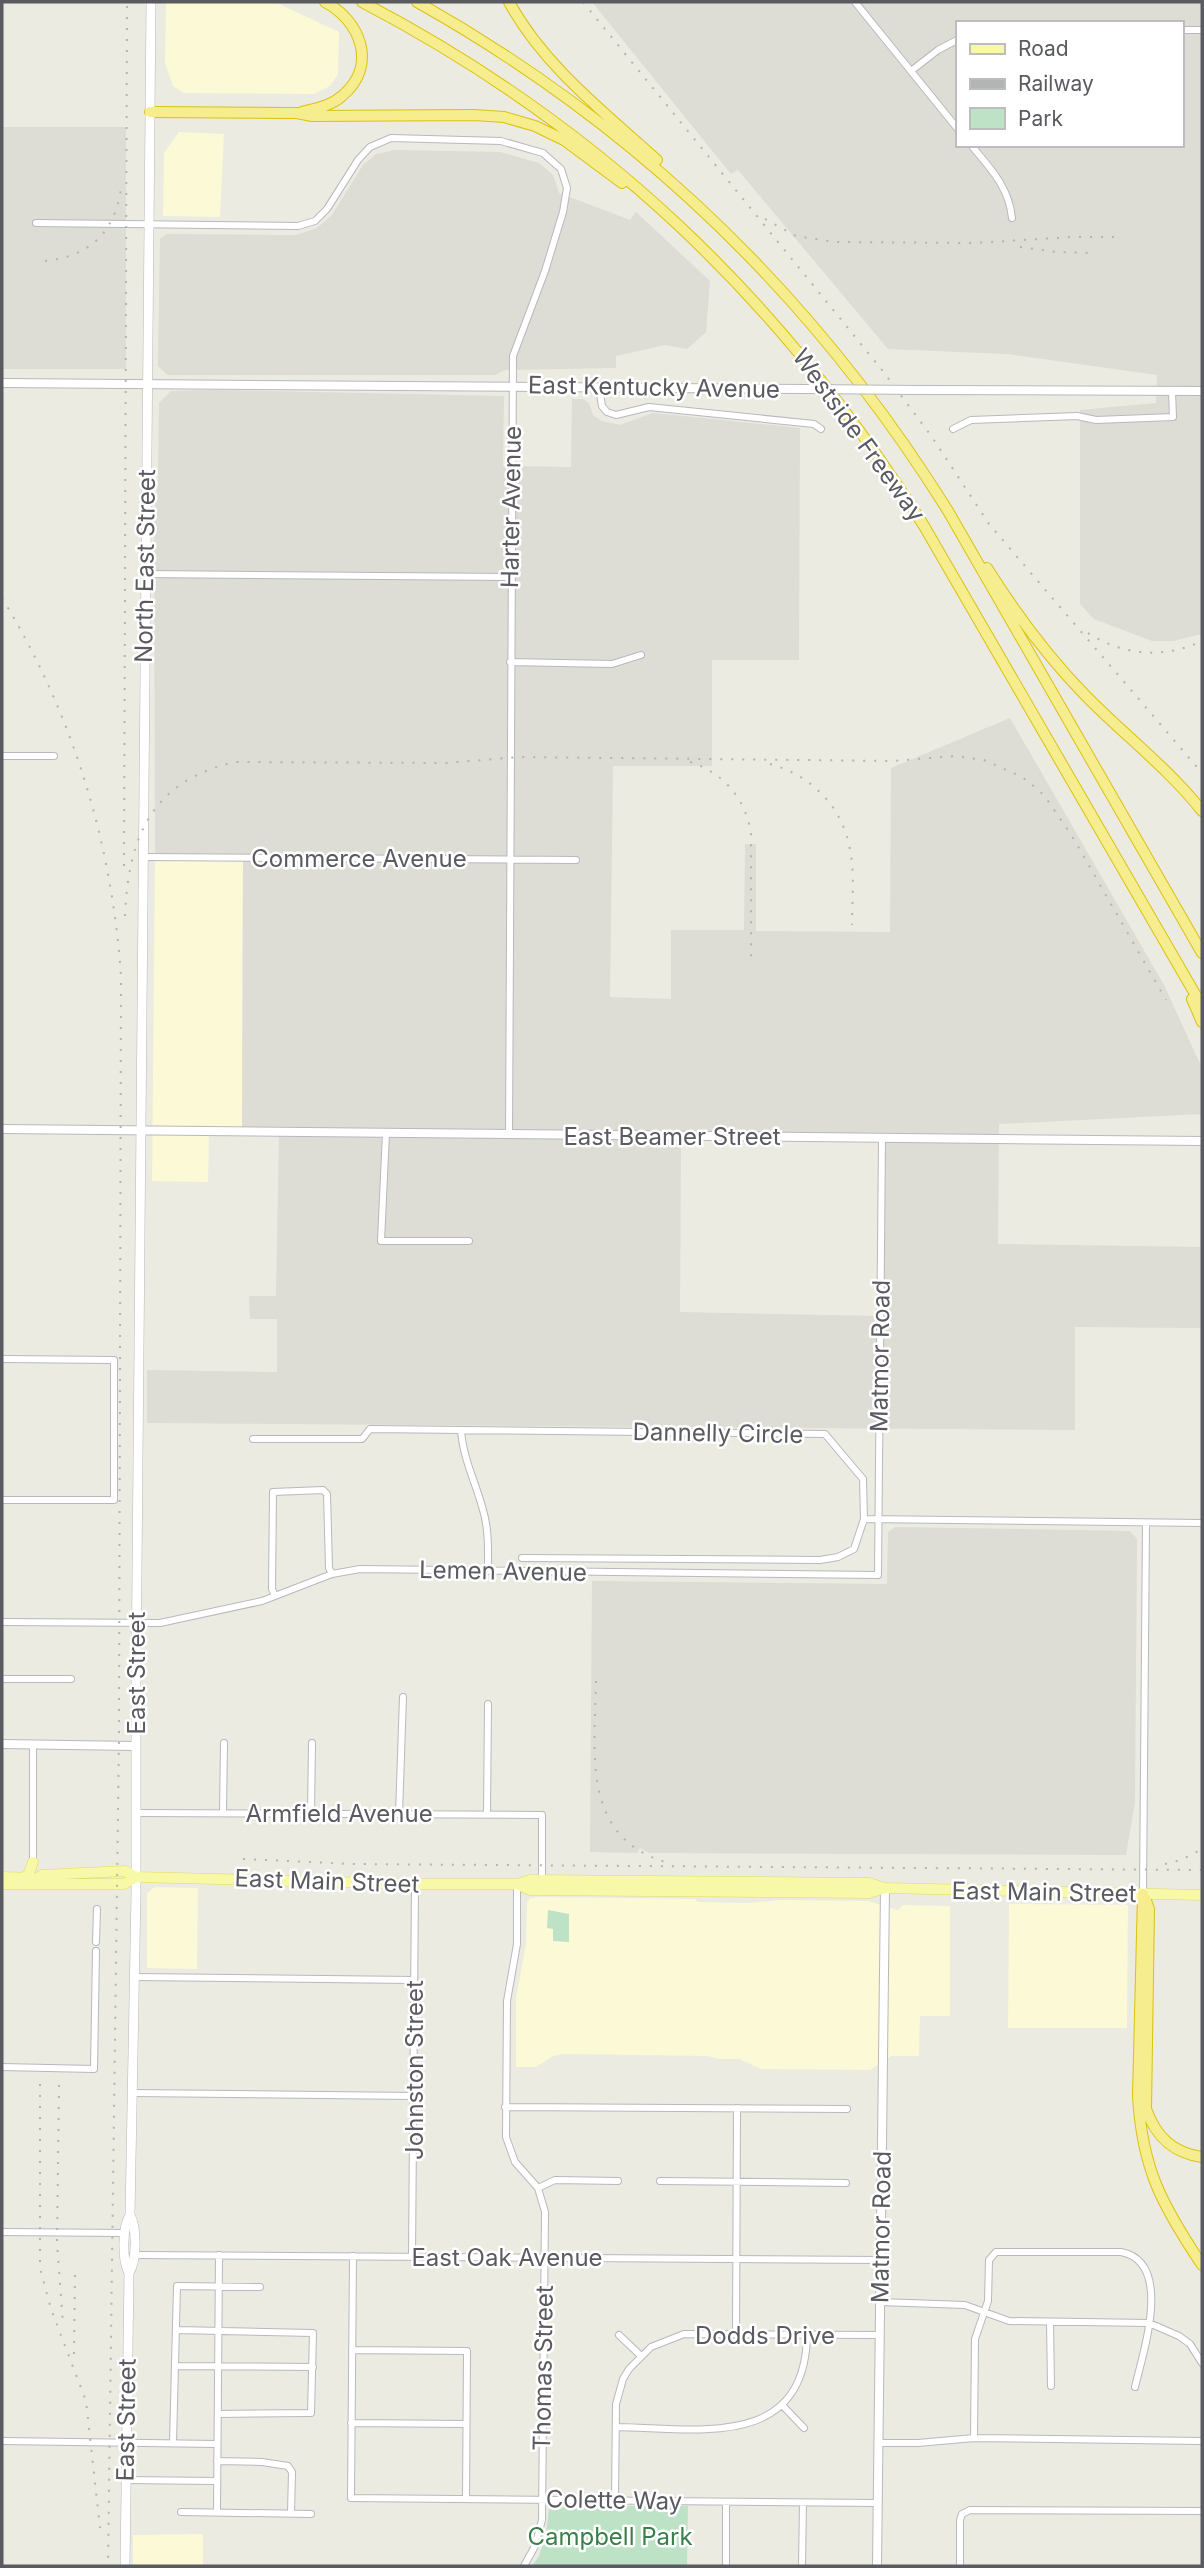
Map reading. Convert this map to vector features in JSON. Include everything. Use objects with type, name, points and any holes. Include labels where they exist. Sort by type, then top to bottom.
[{"type":"highway","points":[[297,113],[335,102],[351,86],[359,71],[361,51],[356,32],[342,12],[325,2]]},
{"type":"highway","name":"Westside Freeway","points":[[362,2],[453,52],[593,150],[671,216],[782,330],[881,458],[924,526],[1202,1006]]},
{"type":"highway","name":"Westside Freeway","points":[[417,2],[517,62],[610,131],[692,200],[781,287],[838,353],[926,476],[1202,953]]},
{"type":"highway","points":[[509,2],[524,27],[552,62],[721,220],[776,277],[781,287]]},
{"type":"highway","points":[[150,112],[297,113],[312,116],[474,115],[520,121],[564,140],[634,193],[671,216]]},
{"type":"highway","points":[[969,547],[987,568],[1043,650],[1086,696],[1159,764],[1202,811]]},
{"type":"highway","points":[[1172,954],[1202,1022]]},
{"type":"highway","points":[[1143,1894],[1149,1909],[1146,2109],[1151,2123],[1167,2144],[1190,2155],[1202,2157]]},
{"type":"highway","points":[[1143,1894],[1138,2082],[1140,2128],[1153,2182],[1176,2226],[1202,2265]]},
{"type":"main road","name":"North East Street","points":[[142,1130],[144,574],[151,2]]},
{"type":"main road","name":"East Street","points":[[125,2566],[129,2273],[133,2266],[134,2222],[130,2215],[136,1877],[142,1130]]},
{"type":"main road","points":[[33,1862],[37,1873],[42,1875]]},
{"type":"main road","points":[[25,1877],[33,1862]]},
{"type":"main road","points":[[2,1877],[37,1878],[42,1875],[125,1871],[136,1877]]},
{"type":"main road","name":"East Main Street","points":[[136,1877],[415,1884],[517,1884],[530,1880],[869,1883],[885,1888],[1202,1895]]},
{"type":"main road","points":[[2,1884],[124,1884],[136,1877]]},
{"type":"main road","name":"East Main Street","points":[[517,1884],[530,1890],[571,1891],[869,1894],[885,1888]]},
{"type":"main road","name":"East Street","points":[[129,2273],[125,2266],[125,2222],[130,2215]]},
{"type":"street","points":[[855,2],[956,127]]},
{"type":"street","points":[[1183,30],[1202,30]]},
{"type":"street","points":[[911,71],[938,50],[956,41]]},
{"type":"street","name":"Harter Avenue","points":[[36,223],[298,226],[315,221],[327,209],[358,160],[370,147],[391,138],[500,141],[543,153],[561,169],[567,188],[563,212],[545,271],[513,356],[509,1135]]},
{"type":"street","points":[[973,147],[1002,184],[1011,205],[1012,218]]},
{"type":"street","name":"East Kentucky Avenue","points":[[2,383],[1202,391]]},
{"type":"street","points":[[599,388],[602,406],[607,412],[616,415],[649,407],[814,424],[821,429]]},
{"type":"street","points":[[953,429],[971,420],[1077,416],[1096,420],[1173,417],[1172,392]]},
{"type":"street","points":[[144,574],[511,577]]},
{"type":"street","points":[[510,662],[612,664],[641,654]]},
{"type":"street","points":[[2,756],[54,756]]},
{"type":"street","name":"Commerce Avenue","points":[[143,857],[576,860]]},
{"type":"street","name":"East Beamer Street","points":[[2,1129],[1202,1141]]},
{"type":"street","points":[[386,1133],[381,1241],[469,1241]]},
{"type":"street","name":"Matmor Road","points":[[878,1575],[882,1138]]},
{"type":"street","points":[[2,1359],[114,1360],[114,1500],[2,1500]]},
{"type":"street","name":"Dannelly Circle","points":[[253,1439],[362,1439],[370,1429],[825,1434],[863,1479],[864,1519],[853,1549],[838,1557],[820,1560],[522,1558]]},
{"type":"street","points":[[461,1430],[462,1449],[484,1512],[489,1542],[488,1571]]},
{"type":"street","points":[[275,1596],[272,1589],[273,1492],[323,1490],[327,1494],[331,1574]]},
{"type":"street","points":[[864,1519],[1202,1523]]},
{"type":"street","points":[[1143,1894],[1146,1523]]},
{"type":"street","points":[[544,1558],[544,1571]]},
{"type":"street","points":[[712,1560],[712,1573]]},
{"type":"street","name":"Lemen Avenue","points":[[2,1622],[136,1624],[177,1620],[262,1601],[331,1574],[360,1569],[878,1575]]},
{"type":"street","points":[[2,1679],[71,1679]]},
{"type":"street","points":[[399,1814],[403,1697]]},
{"type":"street","points":[[487,1814],[488,1704]]},
{"type":"street","points":[[223,1813],[224,1743]]},
{"type":"street","points":[[311,1813],[312,1743]]},
{"type":"street","points":[[2,1744],[135,1746]]},
{"type":"street","points":[[33,1744],[33,1862]]},
{"type":"street","name":"Armfield Avenue","points":[[135,1812],[542,1815],[542,1880]]},
{"type":"street","name":"Johnston Street","points":[[412,2257],[415,1884]]},
{"type":"street","name":"Thomas Street","points":[[517,1884],[517,1944],[506,2001],[506,2137],[511,2154],[538,2188],[545,2212],[542,2499],[539,2538],[524,2566]]},
{"type":"street","name":"Matmor Road","points":[[877,2566],[885,1888]]},
{"type":"street","points":[[96,1942],[97,1909]]},
{"type":"street","points":[[2,2067],[94,2069],[96,1951]]},
{"type":"street","points":[[134,1977],[414,1980]]},
{"type":"street","points":[[132,2093],[414,2096]]},
{"type":"street","points":[[505,2107],[847,2109]]},
{"type":"street","points":[[736,2334],[737,2108]]},
{"type":"street","points":[[538,2188],[555,2180],[618,2181]]},
{"type":"street","points":[[660,2181],[846,2183]]},
{"type":"street","points":[[2,2232],[125,2234]]},
{"type":"street","points":[[974,2438],[975,2339],[988,2301],[989,2260],[996,2252],[1121,2252],[1132,2254],[1140,2260],[1152,2295],[1149,2323],[1135,2387]]},
{"type":"street","name":"East Oak Avenue","points":[[133,2255],[880,2260]]},
{"type":"street","points":[[217,2511],[219,2255]]},
{"type":"street","points":[[353,2256],[351,2423],[466,2424]]},
{"type":"street","points":[[173,2443],[177,2286],[260,2287]]},
{"type":"street","points":[[880,2302],[965,2305],[1009,2321],[1149,2323],[1179,2336],[1189,2344],[1202,2363]]},
{"type":"street","points":[[1050,2322],[1051,2386]]},
{"type":"street","points":[[177,2330],[313,2333],[312,2412],[308,2415],[218,2414]]},
{"type":"street","name":"Dodds Drive","points":[[615,2500],[616,2403],[623,2379],[641,2356],[661,2341],[684,2334],[879,2335]]},
{"type":"street","points":[[620,2335],[641,2356]]},
{"type":"street","points":[[616,2427],[737,2427],[760,2421],[782,2405],[800,2380],[807,2352],[807,2335]]},
{"type":"street","points":[[352,2350],[467,2351],[466,2499]]},
{"type":"street","points":[[177,2366],[313,2367]]},
{"type":"street","points":[[782,2405],[804,2428]]},
{"type":"street","name":"Colette Way","points":[[351,2423],[351,2498],[878,2503]]},
{"type":"street","points":[[878,2443],[974,2438],[1202,2441]]},
{"type":"street","points":[[2,2441],[217,2444]]},
{"type":"street","points":[[217,2460],[288,2466],[292,2472],[291,2513]]},
{"type":"street","points":[[125,2480],[216,2481]]},
{"type":"street","points":[[726,2502],[726,2566]]},
{"type":"street","points":[[802,2566],[803,2503]]},
{"type":"street","points":[[960,2566],[960,2520],[962,2514],[970,2511],[1202,2511]]},
{"type":"street","points":[[181,2512],[312,2514]]},
{"type":"shaded area","points":[[166,2],[275,2],[339,32],[338,74],[330,86],[314,94],[184,93],[173,86],[165,63]]},
{"type":"shaded area","points":[[592,2],[1202,2],[1202,634],[1173,641],[1152,641],[1094,619],[1080,604],[1080,410],[1156,403],[1157,375],[1008,354],[888,349],[738,170],[731,174]]},
{"type":"shaded area","points":[[2,127],[126,127],[126,369],[2,369]]},
{"type":"shaded area","points":[[179,132],[224,134],[220,217],[163,216],[164,153]]},
{"type":"shaded area","points":[[395,150],[500,152],[539,163],[553,175],[559,193],[630,220],[636,212],[710,281],[706,332],[687,349],[665,345],[616,356],[616,368],[505,370],[495,375],[168,375],[158,366],[160,239],[167,234],[296,235],[317,228],[332,215],[363,165],[376,154]]},
{"type":"shaded area","points":[[171,391],[504,396],[503,466],[571,467],[572,399],[583,399],[589,403],[593,415],[602,421],[620,425],[653,413],[800,428],[799,660],[712,660],[712,766],[613,766],[610,997],[671,999],[671,930],[744,930],[745,844],[756,844],[756,931],[890,932],[891,768],[1010,718],[1164,985],[1202,1068],[1202,1114],[999,1124],[998,1244],[1202,1247],[1202,1328],[1075,1327],[1075,1430],[147,1423],[147,1370],[277,1372],[277,1319],[250,1319],[249,1296],[276,1296],[279,1132],[242,1131],[243,858],[155,856],[154,518],[158,478],[159,403]],"holes":[[[681,1136],[882,1137],[880,1316],[680,1312]]]},
{"type":"shaded area","points":[[155,856],[243,857],[242,1131],[209,1131],[208,1182],[152,1181]]},
{"type":"shaded area","points":[[895,1527],[1130,1531],[1137,1539],[1135,1802],[1126,1855],[649,1853],[640,1848],[637,1853],[590,1852],[592,1581],[887,1584],[888,1532]]},
{"type":"shaded area","points":[[155,1887],[198,1888],[197,1969],[147,1968],[147,1893]]},
{"type":"shaded area","points":[[530,1898],[695,1899],[698,1902],[747,1903],[781,1900],[868,1901],[898,1910],[903,1905],[950,1906],[950,2016],[920,2016],[919,2056],[891,2056],[870,2070],[761,2069],[739,2059],[708,2056],[564,2054],[553,2056],[536,2067],[516,2067],[516,1998],[526,1944],[527,1903]]},
{"type":"shaded area","points":[[1009,1904],[1128,1905],[1127,2028],[1008,2028]]},
{"type":"shaded area","points":[[203,2534],[203,2566],[133,2566],[133,2535]]},
{"type":"green space","points":[[548,1910],[569,1914],[569,1942],[553,1941],[553,1929],[547,1928]]},
{"type":"green space","name":"Campbell Park","points":[[553,2506],[688,2506],[687,2566],[532,2566],[539,2556],[546,2534],[549,2509]]},
{"type":"railway","points":[[124,866],[127,2]]},
{"type":"railway","points":[[583,2],[882,370],[932,437],[989,524],[1202,773]]},
{"type":"railway","points":[[45,261],[74,254],[97,240],[112,219],[121,189]]},
{"type":"railway","points":[[765,219],[796,236],[834,242],[974,243],[1117,237]]},
{"type":"railway","points":[[1020,247],[1092,253]]},
{"type":"railway","points":[[2,598],[49,686],[84,780],[108,876],[121,976],[119,1736],[108,2566]]},
{"type":"railway","points":[[1088,633],[1116,646],[1144,652],[1173,651],[1202,641]]},
{"type":"railway","points":[[125,916],[132,861],[139,837],[150,816],[165,798],[184,783],[207,771],[236,762],[445,763],[519,757],[892,761],[956,756],[984,760],[1022,777],[1040,791],[1072,836],[1166,1000]]},
{"type":"railway","points":[[690,762],[723,780],[738,799],[748,821],[751,834],[751,960]]},
{"type":"railway","points":[[770,764],[799,776],[811,785],[823,795],[840,820],[852,859],[852,925]]},
{"type":"railway","points":[[596,1681],[595,1763],[599,1790],[607,1814],[620,1834],[640,1851],[669,1863]]},
{"type":"railway","points":[[1165,1864],[1181,1860],[1202,1849]]},
{"type":"railway","points":[[243,1859],[352,1864],[1202,1870]]},
{"type":"railway","points":[[40,2084],[40,2268],[51,2309],[86,2401],[100,2528]]},
{"type":"railway","points":[[59,2085],[57,2243],[63,2324]]},
{"type":"railway","points":[[74,2354],[75,2274]]}]
